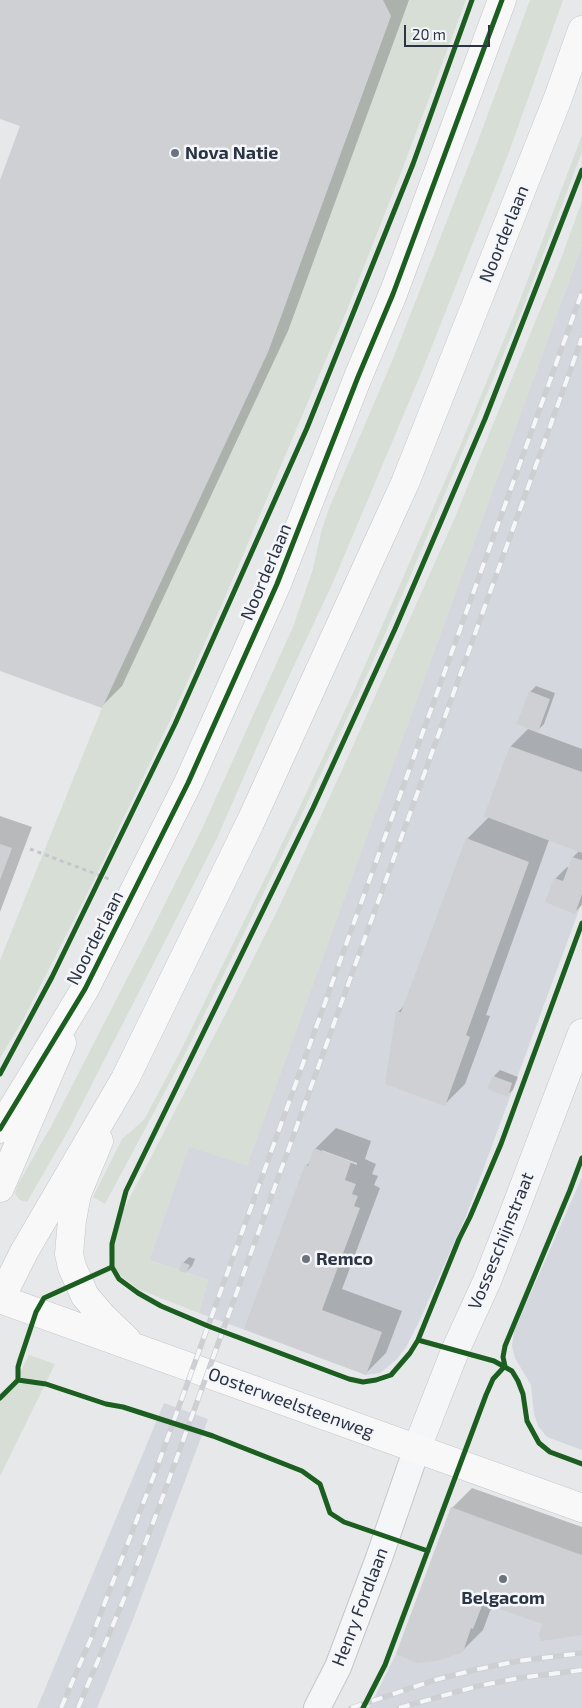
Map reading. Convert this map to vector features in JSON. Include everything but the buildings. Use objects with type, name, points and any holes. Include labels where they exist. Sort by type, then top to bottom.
[{"type":"main road","name":"Noorderlaan","points":[[0,1188],[85,989],[188,783],[277,584],[358,377],[393,294],[502,0]]},
{"type":"main road","name":"Noorderlaan","points":[[0,1299],[24,1252],[125,1079],[250,823],[405,483],[558,98],[582,30]]},
{"type":"main road","name":"Noorderlaan","points":[[0,1129],[85,989]]},
{"type":"main road","points":[[125,1079],[77,1194],[72,1220],[69,1254],[72,1267],[85,1296],[102,1316],[134,1346]]},
{"type":"main road","name":"Oosterweelsteenweg","points":[[0,1299],[582,1508]]},
{"type":"street","name":"Vosseschijnstraat","points":[[417,1448],[455,1351],[487,1280],[582,1033]]},
{"type":"street","name":"Henry Fordlaan","points":[[317,1708],[338,1667],[379,1558],[417,1448]]},
{"type":"path","points":[[30,849],[135,889]]},
{"type":"path","points":[[98,884],[106,867]]},
{"type":"shaded area","points":[[383,0],[466,0],[344,317],[223,602],[168,725],[94,880],[24,1018],[0,1058],[0,960],[102,708],[268,352],[391,16]]},
{"type":"shaded area","points":[[530,0],[563,0],[509,152],[422,371],[334,580],[270,717],[217,838],[165,941],[68,1131],[27,1202],[20,1200],[15,1194],[17,1186],[54,1121],[201,831],[293,627],[313,569],[322,529],[330,506],[393,359],[478,141]]},
{"type":"shaded area","points":[[582,135],[582,152],[522,310],[407,584],[358,695],[185,1054],[105,1204],[93,1197],[122,1139],[144,1120],[181,1050],[297,813],[353,693],[461,444],[517,308]]},
{"type":"shaded area","points":[[582,201],[582,245],[247,1166],[189,1147],[149,1260],[208,1280],[199,1313],[138,1289],[120,1275],[112,1264],[109,1252],[110,1239],[280,905],[347,759],[453,522],[561,259]]},
{"type":"shaded area","points":[[582,245],[582,902],[466,1216],[418,1324],[406,1347],[396,1360],[380,1373],[366,1375],[199,1313],[208,1280],[149,1260],[189,1146],[247,1165]]},
{"type":"shaded area","points":[[582,1177],[582,1450],[547,1437],[538,1426],[534,1414],[531,1385],[515,1358],[512,1346],[514,1331]]},
{"type":"shaded area","points":[[29,1355],[55,1364],[0,1476],[0,1393],[15,1382]]},
{"type":"shaded area","points":[[164,1403],[208,1419],[132,1622],[97,1708],[37,1708]]},
{"type":"shaded area","points":[[451,1507],[582,1555],[582,1708],[369,1708],[396,1654]]},
{"type":"railway","points":[[61,1708],[92,1636],[156,1470],[582,292]]},
{"type":"railway","points":[[78,1708],[126,1594],[159,1507],[582,338]]},
{"type":"railway","points":[[351,1708],[435,1680],[474,1670],[518,1661],[582,1653]]},
{"type":"railway","points":[[399,1708],[478,1686],[519,1678],[582,1670]]},
{"type":"cycle path","points":[[0,1074],[52,977],[175,724],[307,428],[413,164],[472,0]]},
{"type":"cycle path","points":[[0,1129],[85,989],[188,783],[277,584],[358,377],[393,294],[502,0]]},
{"type":"cycle path","points":[[582,170],[485,419],[395,629],[313,808],[126,1191],[112,1244],[112,1267],[119,1279],[138,1293],[161,1306],[208,1326],[349,1379],[363,1382],[391,1375],[410,1353],[418,1340],[459,1239],[501,1144],[582,923]]},
{"type":"cycle path","points":[[505,1366],[503,1357],[505,1346],[582,1158]]},
{"type":"cycle path","points":[[18,1380],[20,1360],[36,1312],[44,1298],[112,1267]]},
{"type":"cycle path","points":[[418,1340],[494,1361],[512,1371],[523,1394],[527,1421],[539,1443],[550,1452],[582,1464]]},
{"type":"cycle path","points":[[363,1708],[385,1665],[486,1395],[493,1379],[505,1366]]},
{"type":"cycle path","points":[[0,1398],[18,1380],[46,1384],[213,1436],[302,1471],[320,1484],[330,1513],[344,1522],[428,1551]]},
{"type":"place","name":"Nova Natie","points":[[175,153]]},
{"type":"place","name":"Remco","points":[[306,1259]]},
{"type":"place","name":"Belgacom","points":[[503,1579]]}]
